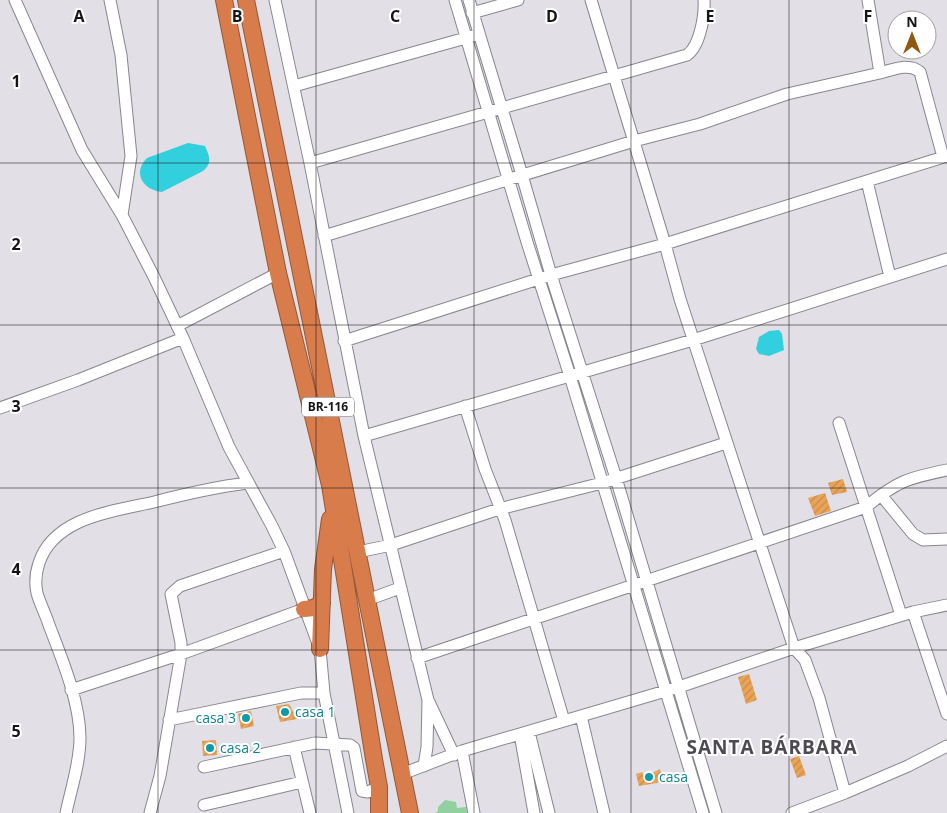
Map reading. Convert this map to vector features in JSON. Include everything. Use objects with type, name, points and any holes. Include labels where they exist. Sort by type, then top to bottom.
[{"type":"highway","points":[[224,0],[278,273],[330,485],[378,788],[379,813]]},
{"type":"highway","name":"BR-116","points":[[246,0],[410,813]]},
{"type":"highway","points":[[320,649],[323,568],[333,502]]},
{"type":"highway","points":[[304,609],[314,608],[322,603]]},
{"type":"street","points":[[15,0],[82,150],[122,215],[178,326],[247,483],[272,526],[284,552],[320,649],[324,693],[348,813]]},
{"type":"street","points":[[110,0],[121,55],[131,156],[122,215]]},
{"type":"street","points":[[275,0],[310,163],[364,436],[416,658],[428,700],[458,753],[474,813]]},
{"type":"street","points":[[455,0],[508,180],[570,376],[703,813]]},
{"type":"street","points":[[468,0],[551,276],[616,478],[716,813]]},
{"type":"street","points":[[472,12],[518,0]]},
{"type":"street","points":[[591,0],[693,340],[794,648],[805,660],[819,698],[845,793]]},
{"type":"street","points":[[310,163],[687,55],[696,44],[704,16],[704,0]]},
{"type":"street","points":[[868,0],[880,74]]},
{"type":"street","points":[[294,86],[479,34]]},
{"type":"street","points":[[324,236],[634,141],[700,124],[796,92],[911,67],[916,68],[920,72],[945,156],[665,244],[539,279],[344,341]]},
{"type":"street","points":[[867,181],[890,277]]},
{"type":"street","points":[[364,436],[693,340],[947,259]]},
{"type":"street","points":[[178,326],[278,273]]},
{"type":"street","points":[[0,408],[78,380],[183,338]]},
{"type":"street","points":[[465,406],[499,509],[505,520],[564,721]]},
{"type":"street","points":[[838,423],[901,615]]},
{"type":"street","points":[[358,552],[391,545],[499,509],[602,483],[726,443]]},
{"type":"street","points":[[416,658],[533,617],[866,507],[881,494],[902,481],[947,470]]},
{"type":"street","points":[[66,813],[80,752],[80,729],[71,690],[37,592],[38,567],[42,556],[50,542],[77,523],[101,514],[190,493],[247,483]]},
{"type":"street","points":[[881,494],[914,534],[923,540],[947,539]]},
{"type":"street","points":[[150,813],[160,776],[181,654],[180,638],[170,596],[174,590],[284,552]]},
{"type":"street","points":[[367,600],[400,588]]},
{"type":"street","points":[[402,774],[458,753],[679,687],[794,648],[901,615],[947,605]]},
{"type":"street","points":[[71,690],[181,654],[304,609]]},
{"type":"street","points":[[913,612],[947,714]]},
{"type":"street","points":[[169,720],[301,693],[324,693]]},
{"type":"street","points":[[424,766],[428,700]]},
{"type":"street","points":[[581,716],[604,813]]},
{"type":"street","points":[[525,733],[534,813]]},
{"type":"street","points":[[525,733],[549,813]]},
{"type":"street","points":[[204,767],[315,743],[350,745],[354,748],[362,791],[368,792],[378,788]]},
{"type":"street","points":[[792,813],[908,766],[947,746]]},
{"type":"street","points":[[294,747],[310,813]]},
{"type":"street","points":[[689,768],[701,763]]},
{"type":"street","points":[[204,805],[302,782]]},
{"type":"green space","points":[[445,800],[456,802],[457,808],[466,807],[467,813],[435,813]]},
{"type":"water","points":[[188,143],[205,146],[209,160],[208,165],[203,171],[162,192],[155,191],[145,184],[140,175],[140,169],[147,158]]},
{"type":"water","points":[[779,330],[782,334],[784,350],[769,356],[759,354],[756,349],[759,337],[769,331]]},
{"type":"building","points":[[843,479],[847,492],[832,495],[828,483]]},
{"type":"building","points":[[825,493],[831,511],[815,516],[808,498]]},
{"type":"building","points":[[749,674],[757,700],[746,704],[738,677]]},
{"type":"building","name":"casa 1","points":[[289,704],[297,719],[280,722],[276,706]]},
{"type":"building","name":"casa 3","points":[[251,711],[254,726],[241,729],[238,714]]},
{"type":"building","name":"casa 2","points":[[216,740],[217,755],[203,756],[202,741]]},
{"type":"building","points":[[799,756],[806,775],[797,778],[790,759]]},
{"type":"building","name":"casa","points":[[660,769],[662,778],[657,783],[639,786],[636,774],[642,772],[644,776]]},
{"type":"place","name":"casa 1","points":[[285,712]]},
{"type":"place","name":"casa 3","points":[[246,718]]},
{"type":"place","name":"casa 2","points":[[210,748]]},
{"type":"place","name":"casa","points":[[649,777]]},
{"type":"district","name":"SANTA BÁRBARA","points":[[772,747]]}]
